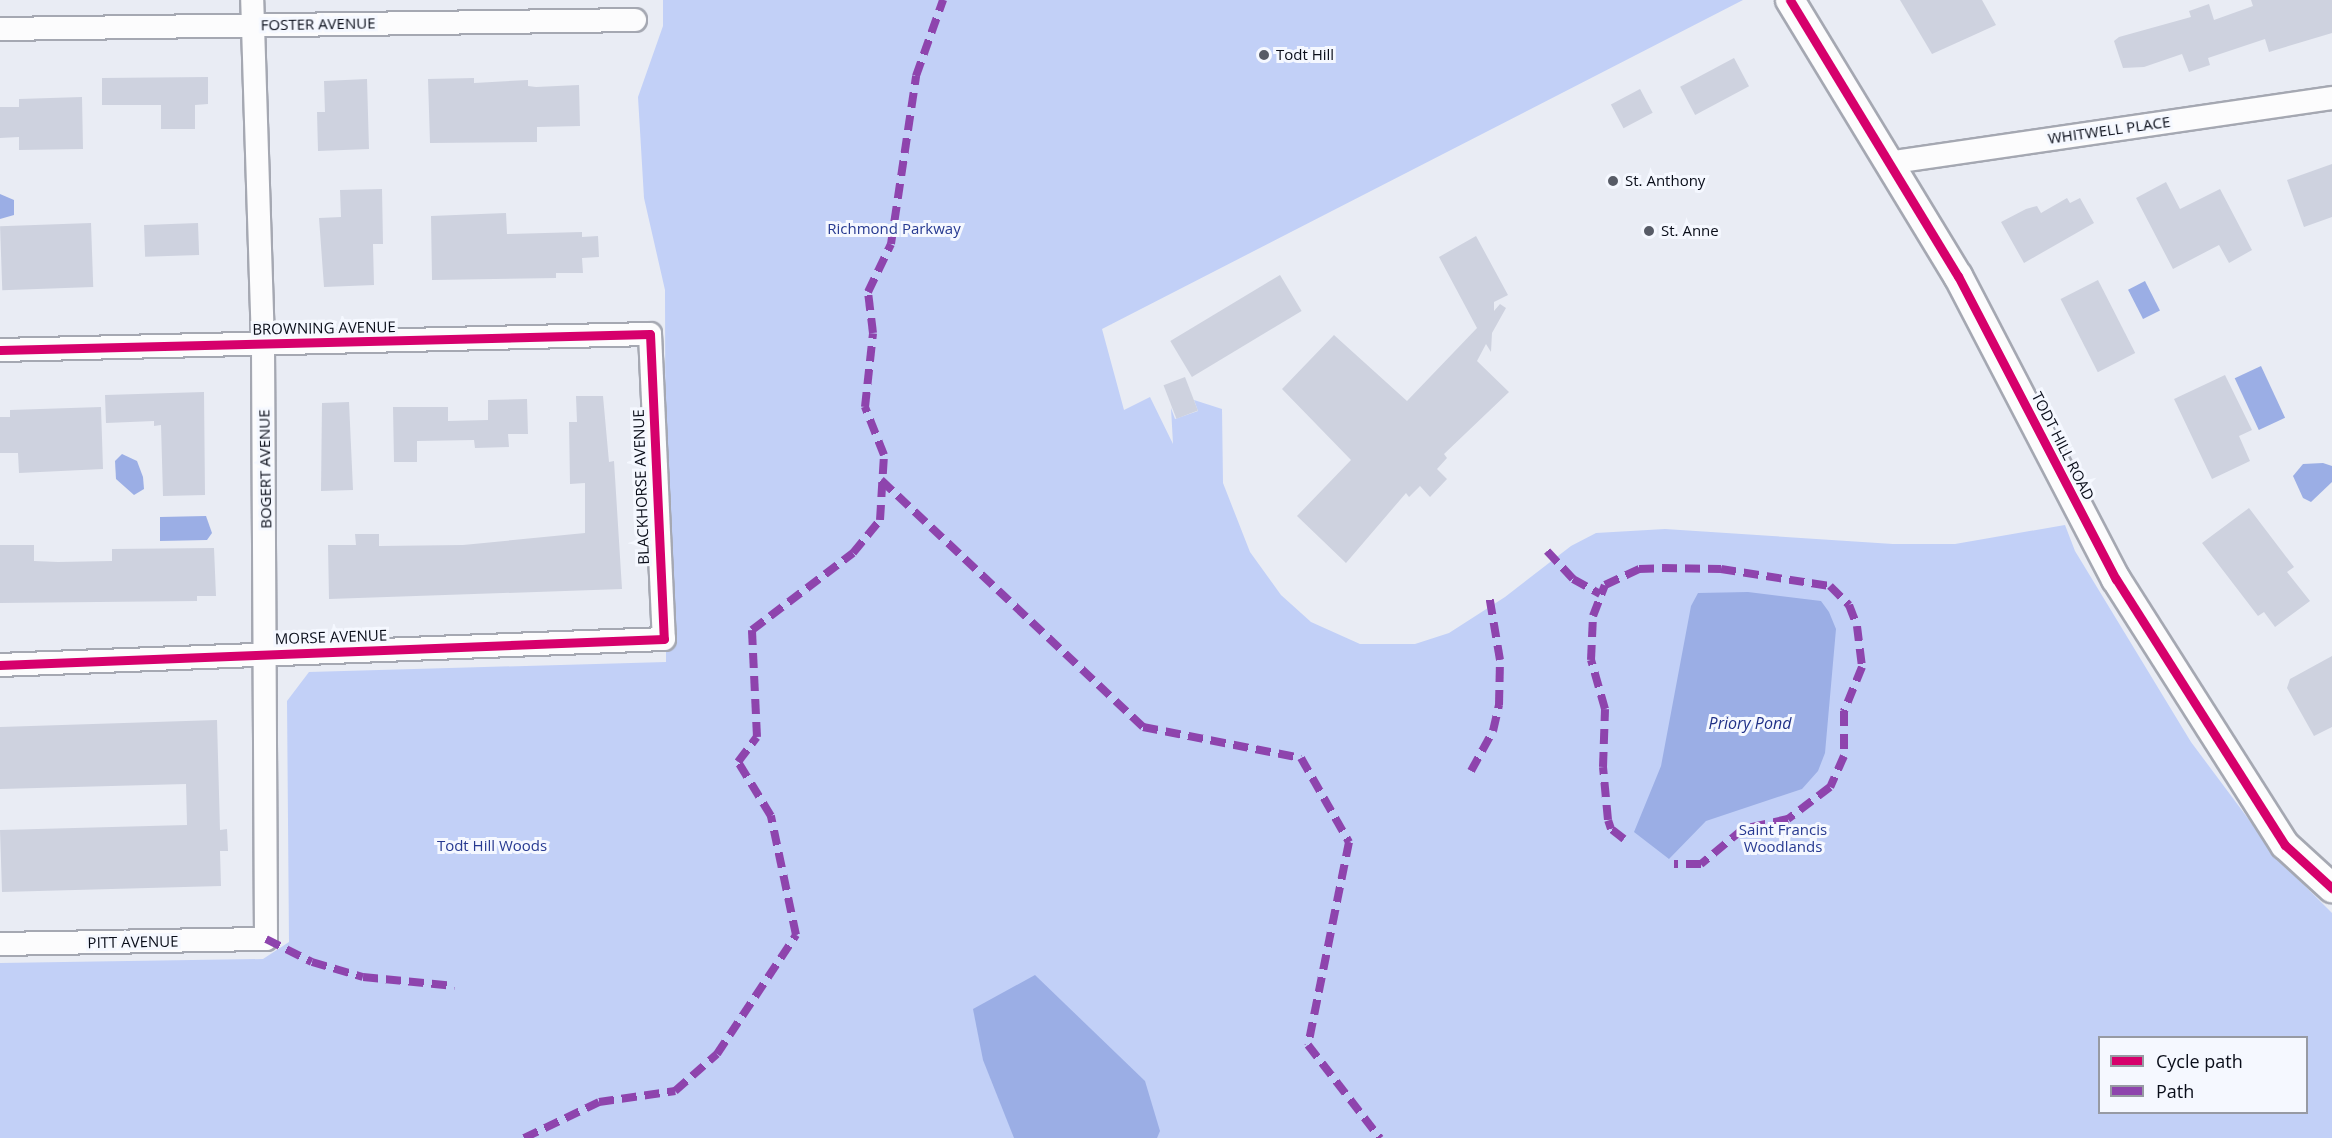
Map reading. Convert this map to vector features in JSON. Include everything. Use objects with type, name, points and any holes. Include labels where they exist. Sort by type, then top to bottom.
[{"type":"street","name":"BOGERT AVENUE","points":[[252,0],[263,344],[267,655],[266,939]]},
{"type":"street","name":"TODT HILL ROAD","points":[[1790,0],[1887,163],[1958,276],[2116,579],[2285,845],[2332,888]]},
{"type":"street","name":"FOSTER AVENUE","points":[[0,29],[635,20]]},
{"type":"street","name":"WHITWELL PLACE","points":[[1887,163],[2332,98]]},
{"type":"street","name":"BROWNING AVENUE","points":[[0,350],[650,334]]},
{"type":"street","name":"BLACKHORSE AVENUE","points":[[650,334],[664,639]]},
{"type":"street","name":"MORSE AVENUE","points":[[0,665],[664,639]]},
{"type":"street","name":"PITT AVENUE","points":[[0,944],[266,939]]},
{"type":"green space","points":[[663,0],[1743,0],[1102,329],[1124,410],[1150,397],[1173,444],[1171,408],[1175,419],[1198,411],[1194,400],[1222,409],[1223,483],[1250,552],[1281,595],[1311,622],[1360,644],[1415,644],[1449,633],[1505,597],[1571,546],[1596,533],[1665,529],[1893,544],[1955,544],[2065,525],[2075,551],[2191,742],[2279,860],[2332,913],[2332,1138],[0,1138],[0,963],[263,959],[289,942],[287,701],[309,672],[666,662],[665,290],[644,198],[638,97],[663,26]]},
{"type":"water","points":[[0,194],[14,200],[14,215],[0,219]]},
{"type":"water","points":[[2145,281],[2160,310],[2143,319],[2128,290]]},
{"type":"water","points":[[2261,366],[2285,418],[2259,430],[2235,378]]},
{"type":"water","points":[[122,454],[137,461],[143,477],[144,489],[134,495],[116,479],[115,461]]},
{"type":"water","points":[[2323,463],[2332,466],[2332,482],[2311,502],[2303,498],[2293,476],[2303,464]]},
{"type":"water","points":[[206,516],[212,533],[207,540],[160,541],[160,517]]},
{"type":"water","name":"Priory Pond","points":[[1748,592],[1821,601],[1829,612],[1836,629],[1825,753],[1818,771],[1802,789],[1706,821],[1669,859],[1634,832],[1661,766],[1691,606],[1698,593]]},
{"type":"water","points":[[1035,975],[1145,1081],[1160,1131],[1157,1138],[1014,1138],[983,1060],[973,1009]]},
{"type":"building","points":[[1900,0],[1982,0],[1996,25],[1932,54]]},
{"type":"building","points":[[2251,0],[2332,0],[2332,33],[2269,52],[2265,39],[2208,58],[2210,65],[2189,72],[2182,54],[2144,67],[2123,68],[2114,41],[2119,37],[2191,17],[2189,11],[2209,4],[2214,20],[2253,6]]},
{"type":"building","points":[[1734,58],[1749,86],[1695,115],[1680,87]]},
{"type":"building","points":[[208,77],[208,104],[195,105],[195,129],[161,129],[161,105],[102,105],[102,78]]},
{"type":"building","points":[[474,78],[474,83],[528,80],[528,86],[536,87],[579,85],[580,126],[537,127],[537,142],[430,143],[428,79]]},
{"type":"building","points":[[367,79],[369,149],[318,151],[317,112],[325,112],[324,81]]},
{"type":"building","points":[[1640,89],[1653,113],[1624,128],[1611,104]]},
{"type":"building","points":[[82,97],[83,149],[19,150],[19,137],[0,138],[0,107],[19,107],[19,99]]},
{"type":"building","points":[[2332,164],[2332,217],[2304,227],[2287,180]]},
{"type":"building","points":[[2166,182],[2180,209],[2220,189],[2252,250],[2229,263],[2219,245],[2173,269],[2136,198]]},
{"type":"building","points":[[382,189],[383,244],[373,244],[374,285],[324,287],[319,218],[341,217],[340,190]]},
{"type":"building","points":[[2067,198],[2070,203],[2080,198],[2094,223],[2024,263],[2001,222],[2037,206],[2041,213]]},
{"type":"building","points":[[506,213],[507,234],[582,232],[582,237],[598,236],[599,257],[582,258],[583,273],[556,273],[556,278],[432,280],[431,216]]},
{"type":"building","points":[[91,223],[93,287],[2,290],[0,226]]},
{"type":"building","points":[[198,223],[199,255],[145,257],[144,225]]},
{"type":"building","points":[[1476,236],[1508,295],[1494,302],[1494,311],[1500,304],[1506,308],[1492,333],[1491,352],[1486,344],[1477,361],[1509,392],[1444,454],[1447,458],[1437,469],[1447,479],[1430,497],[1420,486],[1409,497],[1406,493],[1346,563],[1297,516],[1351,460],[1282,389],[1334,335],[1407,401],[1477,328],[1439,257]]},
{"type":"building","points":[[1280,275],[1302,311],[1192,377],[1170,341]]},
{"type":"building","points":[[2098,280],[2135,353],[2098,372],[2061,299]]},
{"type":"building","points":[[2225,375],[2252,430],[2239,436],[2250,461],[2212,479],[2174,399]]},
{"type":"building","points":[[1185,377],[1198,411],[1176,419],[1164,385]]},
{"type":"building","points":[[204,392],[205,495],[163,496],[161,425],[154,426],[154,421],[106,423],[105,395]]},
{"type":"building","points":[[576,396],[603,396],[609,462],[614,461],[622,589],[329,599],[328,545],[356,545],[355,534],[379,534],[379,546],[463,545],[585,533],[585,483],[570,484],[569,422],[577,422]]},
{"type":"building","points":[[527,399],[528,434],[508,434],[509,447],[475,448],[474,440],[417,441],[417,462],[394,462],[393,407],[448,407],[448,421],[488,420],[488,400]]},
{"type":"building","points":[[349,402],[353,490],[321,491],[322,403]]},
{"type":"building","points":[[101,407],[103,469],[19,473],[18,453],[0,453],[0,417],[10,417],[10,410]]},
{"type":"building","points":[[2249,508],[2294,567],[2287,572],[2310,601],[2275,627],[2264,612],[2258,616],[2202,543]]},
{"type":"building","points":[[0,545],[34,545],[34,561],[58,562],[112,561],[112,549],[214,548],[216,596],[197,596],[197,601],[0,603]]},
{"type":"building","points":[[2332,656],[2332,727],[2314,736],[2287,688],[2290,679]]},
{"type":"building","points":[[217,720],[220,830],[227,829],[228,851],[220,851],[221,886],[2,892],[0,830],[187,825],[186,784],[0,789],[0,727]]},
{"type":"marked path","points":[[524,1138],[599,1102],[675,1091],[717,1054],[796,935],[771,816],[738,762],[757,737],[752,630],[853,553],[880,520],[884,455],[865,407],[873,333],[868,292],[891,244],[916,76],[943,0]]},
{"type":"marked path","points":[[881,480],[1143,727],[1301,758],[1349,842],[1308,1045],[1380,1138]]},
{"type":"marked path","points":[[1547,551],[1573,579],[1600,594]]},
{"type":"marked path","points":[[1624,839],[1611,829],[1608,820],[1603,767],[1605,709],[1591,660],[1593,616],[1605,585],[1639,569],[1662,568],[1721,569],[1830,586],[1849,605],[1857,626],[1862,667],[1844,711],[1844,756],[1830,787],[1788,819],[1743,829],[1701,864],[1674,864]]},
{"type":"marked path","points":[[1471,771],[1493,731],[1499,705],[1500,660],[1489,595]]},
{"type":"marked path","points":[[266,939],[312,962],[363,977],[455,986]]},
{"type":"cycle path","points":[[1790,0],[1958,276],[2116,579],[2285,845],[2332,888]]},
{"type":"cycle path","points":[[0,350],[650,334],[664,639],[0,665]]},
{"type":"place","name":"Todt Hill","points":[[1264,55]]},
{"type":"place","name":"St. Anthony","points":[[1613,181]]},
{"type":"place","name":"St. Anne","points":[[1649,231]]},
{"type":"park label","name":"Richmond Parkway","points":[[894,229]]},
{"type":"park label","name":"Saint Francis Woodlands","points":[[1783,838]]},
{"type":"park label","name":"Todt Hill Woods","points":[[492,846]]}]
